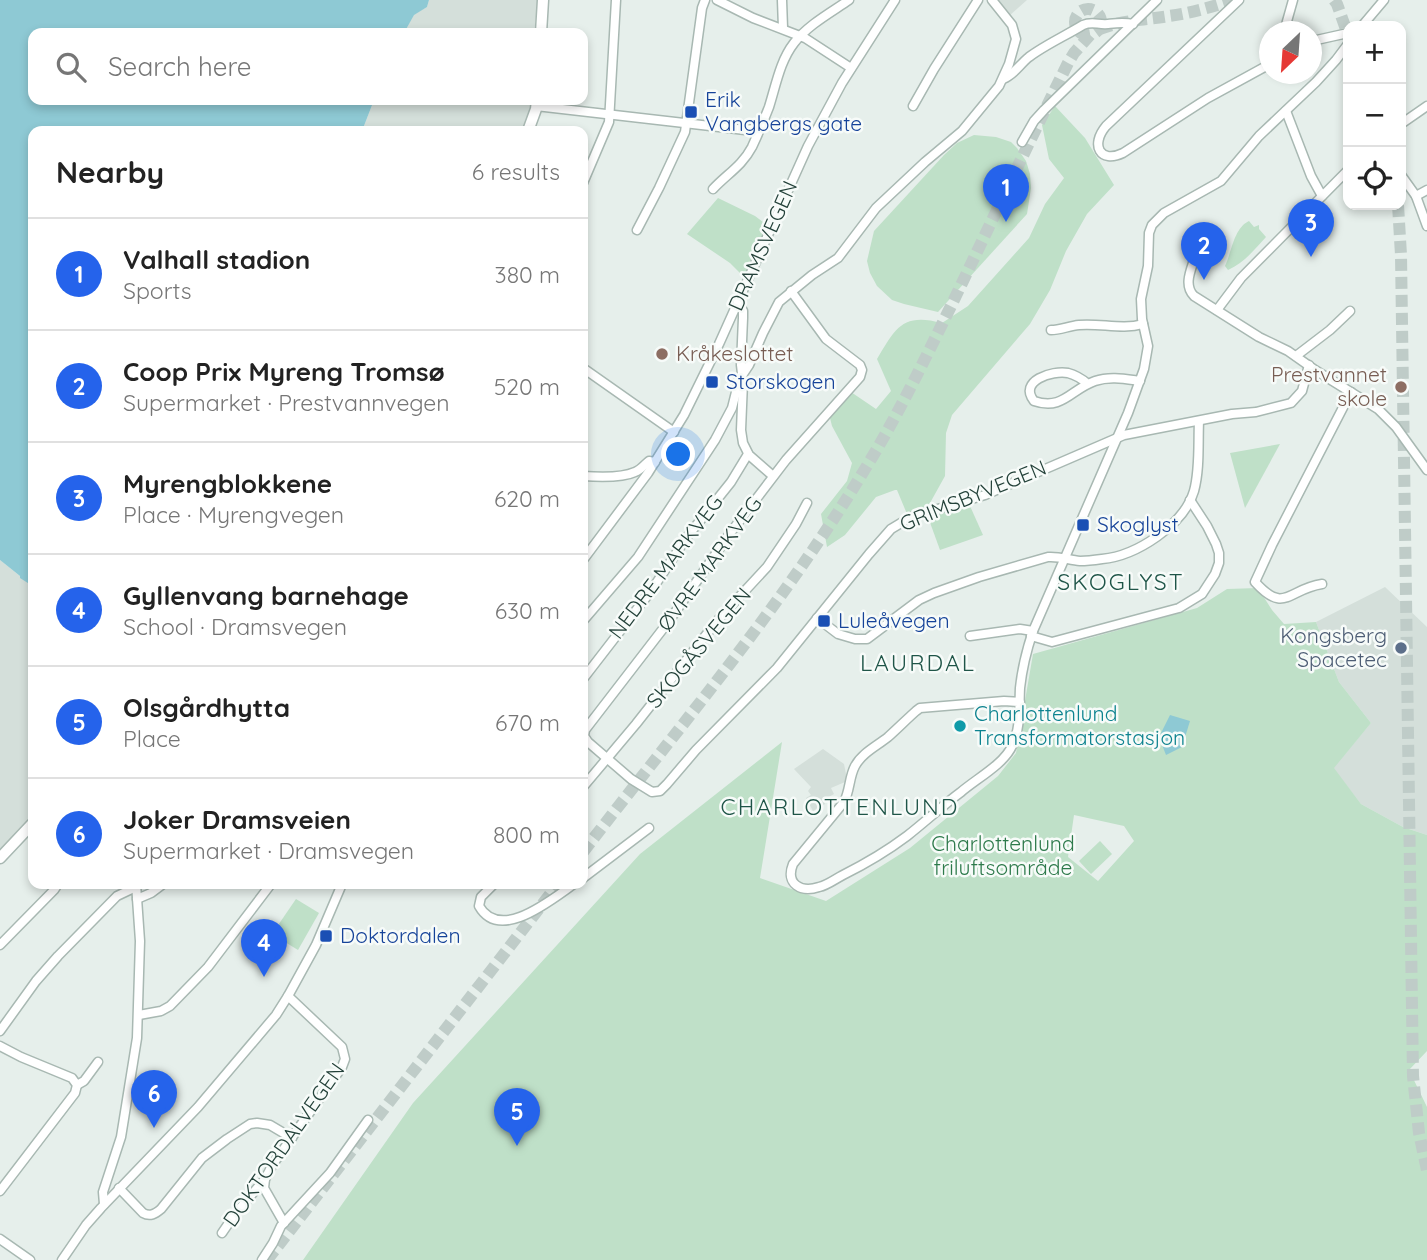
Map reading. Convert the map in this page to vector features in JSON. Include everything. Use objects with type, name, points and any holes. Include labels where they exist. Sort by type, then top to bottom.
[{"type":"street","points":[[541,28],[543,0]]},
{"type":"street","points":[[588,172],[607,130],[616,0]]},
{"type":"street","points":[[636,230],[684,134],[705,0]]},
{"type":"street","points":[[717,0],[753,18],[800,36],[851,68]]},
{"type":"street","points":[[782,0],[783,28]]},
{"type":"street","points":[[713,189],[739,167],[752,147],[789,49],[813,25],[849,0]]},
{"type":"street","name":"DRAMSVEGEN","points":[[588,554],[655,462],[699,388],[808,146],[851,68],[894,0]]},
{"type":"street","points":[[913,106],[978,0]]},
{"type":"street","points":[[588,615],[638,557],[727,419],[742,376],[775,308],[791,291],[838,258],[876,208],[962,131],[1003,79],[1016,39],[1012,26],[992,0]]},
{"type":"street","points":[[1022,142],[1044,110],[1157,0]]},
{"type":"street","points":[[1239,0],[1106,127],[1098,137],[1099,149],[1109,156],[1118,155],[1208,98],[1259,70]]},
{"type":"street","points":[[1287,21],[1293,0]]},
{"type":"street","points":[[1366,21],[1384,0]]},
{"type":"street","points":[[1003,79],[1016,72],[1022,63],[1037,52],[1083,25],[1091,22],[1133,24]]},
{"type":"street","points":[[1322,39],[1343,34]]},
{"type":"street","points":[[1020,702],[920,708],[864,754],[856,763],[849,793],[840,807],[793,864],[790,875],[796,886],[807,889],[820,887],[856,869],[906,836],[1003,759],[1012,747],[1018,727],[1023,666],[1032,634],[1129,413],[1146,363],[1148,346],[1143,324],[1142,299],[1152,225],[1164,213],[1221,181],[1259,136],[1331,66],[1343,50]]},
{"type":"street","points":[[530,126],[536,105]]},
{"type":"street","points":[[550,105],[745,130],[761,125]]},
{"type":"street","points":[[1406,121],[1427,106]]},
{"type":"street","points":[[1286,111],[1311,176],[1322,196]]},
{"type":"street","points":[[1217,310],[1241,278],[1343,175]]},
{"type":"street","points":[[1406,181],[1416,196],[1427,226]]},
{"type":"street","points":[[1416,196],[1427,190]]},
{"type":"street","points":[[1194,260],[1189,282],[1190,292],[1259,337],[1296,356],[1387,416],[1427,470]]},
{"type":"street","name":"ØVRE MARKVEG","points":[[588,726],[669,621],[731,532],[792,452],[859,379],[862,370],[858,362],[822,335],[805,307],[791,291]]},
{"type":"street","points":[[738,302],[743,311],[742,437],[748,454],[774,476]]},
{"type":"street","points":[[1296,356],[1350,311]]},
{"type":"street","points":[[1051,330],[1077,325],[1127,327],[1143,324]]},
{"type":"street","name":"GRIMSBYVEGEN","points":[[608,758],[647,790],[660,791],[696,750],[777,668],[884,536],[897,524],[920,513],[985,495],[1117,438],[1142,430],[1256,412],[1291,402],[1302,391],[1309,365]]},
{"type":"street","points":[[588,372],[674,432]]},
{"type":"street","points":[[1088,384],[1070,374],[1056,372],[1037,380],[1030,388],[1030,395],[1038,403],[1055,404],[1098,380],[1109,378],[1140,381]]},
{"type":"street","points":[[1322,584],[1277,599],[1267,594],[1255,582],[1352,392]]},
{"type":"street","points":[[817,618],[838,634],[867,639],[919,600],[940,591],[1048,557],[1081,561],[1104,559],[1139,548],[1179,516],[1190,500],[1197,476],[1199,421]]},
{"type":"street","name":"NEDRE MARKVEG","points":[[588,673],[651,592],[693,528],[738,471],[748,454]]},
{"type":"street","points":[[588,476],[633,473],[649,461],[655,462]]},
{"type":"street","points":[[970,636],[1020,629],[1052,642],[1180,608],[1202,594],[1219,563],[1216,544],[1190,500]]},
{"type":"street","name":"SKOGÅSVEGEN","points":[[588,781],[711,627],[767,567],[807,503]]},
{"type":"street","name":"ØVRE MARKVEG","points":[[588,743],[608,758]]},
{"type":"street","points":[[0,858],[28,828]]},
{"type":"street","points":[[588,874],[649,828]]},
{"type":"street","points":[[0,945],[55,889]]},
{"type":"street","points":[[0,1031],[36,981],[58,956],[117,896],[129,889]]},
{"type":"street","points":[[104,1204],[103,1192],[124,1126],[136,1048],[140,941],[136,889]]},
{"type":"street","points":[[137,899],[156,889]]},
{"type":"street","points":[[139,1014],[161,1011],[170,1006],[208,967],[267,889]]},
{"type":"street","points":[[62,1260],[104,1204],[211,1092],[264,1030],[288,996],[316,945],[340,889]]},
{"type":"street","points":[[489,889],[479,903],[486,915],[497,920],[508,920],[529,913],[566,889]]},
{"type":"street","name":"DOKTORDALVEGEN","points":[[222,1233],[265,1179],[335,1078],[345,1059],[342,1047],[288,996]]},
{"type":"street","points":[[0,1046],[72,1078],[77,1085]]},
{"type":"street","points":[[0,1191],[75,1093],[77,1085],[84,1081],[97,1062]]},
{"type":"street","points":[[262,1260],[284,1223],[330,1173],[368,1120]]},
{"type":"street","points":[[119,1188],[143,1213],[154,1214],[202,1158],[250,1124],[270,1125],[292,1138]]},
{"type":"street","points":[[265,1179],[264,1188],[284,1223]]},
{"type":"street","points":[[0,1240],[30,1260]]},
{"type":"shaded area","points":[[429,0],[538,0],[535,28],[407,28],[414,14],[427,7]]},
{"type":"shaded area","points":[[997,0],[1027,0],[1009,16]]},
{"type":"shaded area","points":[[372,105],[532,105],[527,126],[364,126]]},
{"type":"shaded area","points":[[0,560],[28,583],[28,823],[0,853]]},
{"type":"shaded area","points":[[1385,587],[1427,627],[1427,835],[1403,827],[1361,804],[1333,768],[1371,723],[1339,682],[1316,622]]},
{"type":"shaded area","points":[[823,749],[844,764],[847,779],[831,788],[834,794],[823,800],[825,804],[813,811],[806,798],[811,795],[808,791],[811,787],[794,769]]},
{"type":"green space","points":[[1055,106],[1085,138],[1114,185],[1087,214],[1066,251],[1050,290],[1030,324],[952,415],[946,433],[945,476],[925,512],[907,514],[895,490],[876,497],[845,535],[827,547],[821,514],[847,481],[852,463],[832,426],[829,414],[848,390],[876,409],[891,391],[877,359],[895,332],[901,326],[917,320],[942,323],[968,306],[1029,238],[1045,204],[1064,178],[1049,159],[1042,125]]},
{"type":"green space","points":[[974,135],[996,137],[1011,142],[1026,161],[1031,188],[1027,214],[938,312],[892,300],[877,286],[870,273],[867,261],[874,231],[944,155],[957,143]]},
{"type":"green space","points":[[718,198],[767,225],[746,274],[742,275],[730,263],[687,234]]},
{"type":"green space","points":[[1249,221],[1254,227],[1259,225],[1266,237],[1244,260],[1228,270],[1225,266],[1234,240],[1240,229]]},
{"type":"green space","points":[[1280,444],[1245,508],[1230,453]]},
{"type":"green space","points":[[970,506],[983,535],[940,550],[928,517]]},
{"type":"green space","name":"Charlottenlund friluftsområde","points":[[1258,588],[1284,624],[1316,622],[1339,682],[1371,723],[1334,768],[1361,804],[1403,827],[1427,835],[1427,1051],[1409,1070],[1427,1107],[1427,1260],[303,1260],[413,1103],[640,854],[782,742],[760,878],[826,901],[910,848],[998,776],[1016,753],[1033,654],[1197,608],[1227,589]],"holes":[[[1074,815],[1124,826],[1134,841],[1098,881],[1068,857]]]},
{"type":"green space","points":[[1100,841],[1112,854],[1091,874],[1079,861]]},
{"type":"green space","points":[[296,899],[319,913],[298,950],[272,934]]},
{"type":"water","points":[[0,0],[429,0],[427,7],[414,15],[407,28],[28,28],[28,105],[372,105],[364,126],[28,126],[28,583],[0,560]]},
{"type":"water","points":[[1170,715],[1190,721],[1182,747],[1166,755],[1159,737]]},
{"type":"tunnel","points":[[1100,29],[1125,22],[1177,15],[1233,0]]},
{"type":"tunnel","points":[[1334,0],[1343,21]]},
{"type":"tunnel","points":[[1088,9],[1098,12],[1101,22],[1098,32],[1088,35],[1078,32],[1075,22],[1078,12],[1088,9]]},
{"type":"tunnel","points":[[588,846],[765,617],[800,569],[865,469],[920,368],[1068,63],[1090,35]]},
{"type":"tunnel","points":[[1398,210],[1413,1076],[1419,1133],[1427,1170]]},
{"type":"tunnel","points":[[267,1260],[554,889]]},
{"type":"place","name":"Erik Vangbergs gate","points":[[691,112]]},
{"type":"place","name":"Valhall stadion","points":[[1006,222]]},
{"type":"place","name":"Myrengblokkene","points":[[1311,257]]},
{"type":"place","name":"Coop Prix Myreng Tromsø","points":[[1204,280]]},
{"type":"place","name":"Kråkeslottet","points":[[662,354]]},
{"type":"place","name":"Storskogen","points":[[712,382]]},
{"type":"place","name":"Prestvannet skole","points":[[1401,387]]},
{"type":"place","name":"Skoglyst","points":[[1083,525]]},
{"type":"place","name":"Luleåvegen","points":[[824,621]]},
{"type":"place","name":"Kongsberg Spacetec","points":[[1401,648]]},
{"type":"place","name":"Charlottenlund Transformatorstasjon","points":[[960,726]]},
{"type":"place","name":"Doktordalen","points":[[326,936]]},
{"type":"place","name":"Gyllenvang barnehage","points":[[264,977]]},
{"type":"place","name":"Joker Dramsveien","points":[[154,1128]]},
{"type":"place","name":"Olsgårdhytta","points":[[517,1146]]},
{"type":"district","name":"SKOGLYST","points":[[1121,582]]},
{"type":"district","name":"LAURDAL","points":[[918,663]]},
{"type":"district","name":"CHARLOTTENLUND","points":[[840,807]]}]
